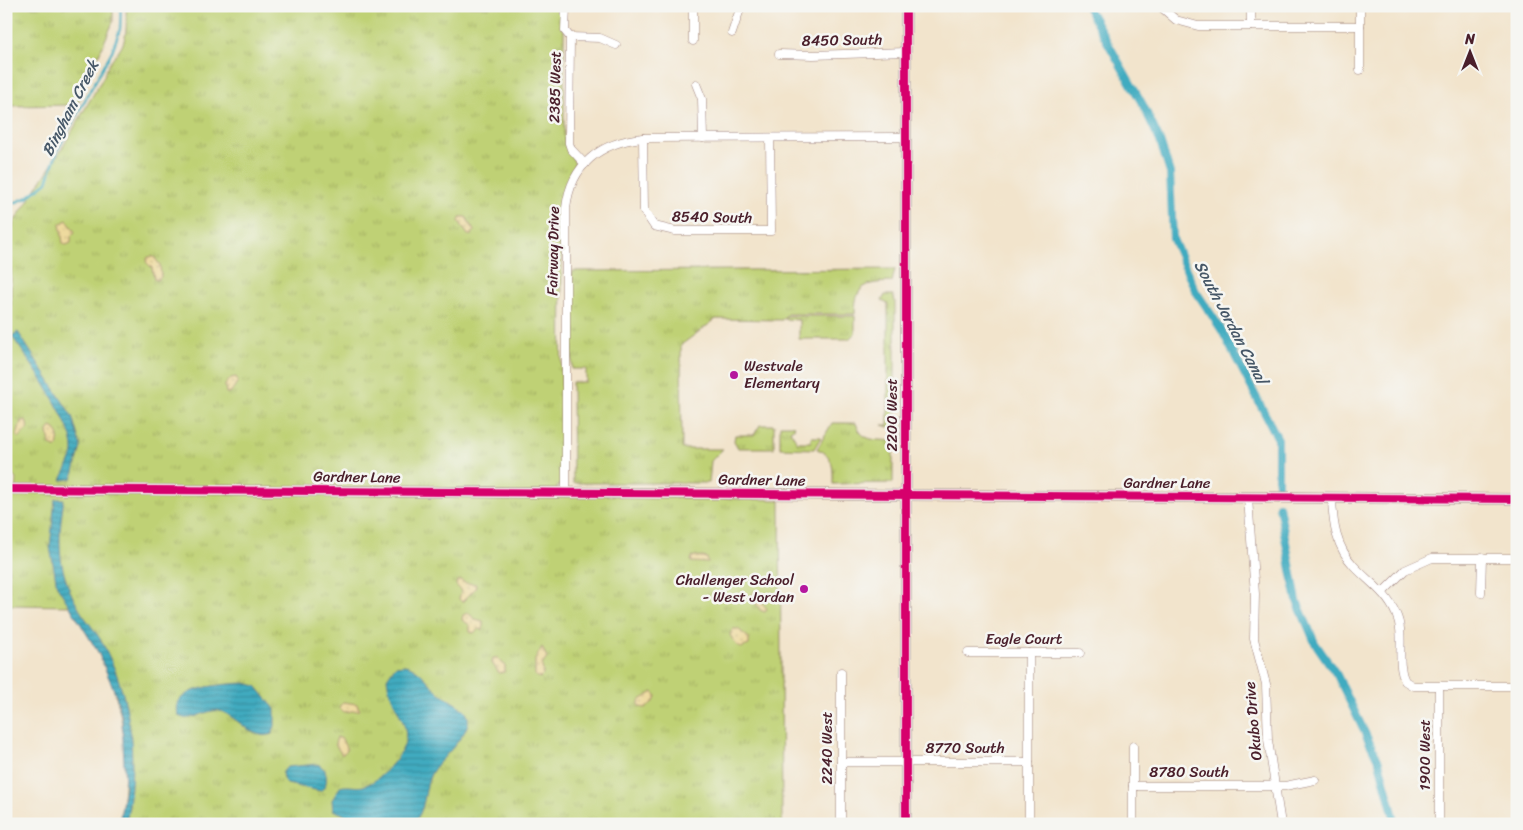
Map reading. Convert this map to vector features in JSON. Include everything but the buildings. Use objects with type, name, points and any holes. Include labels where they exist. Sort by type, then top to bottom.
[{"type":"street","name":"2385 West","points":[[566,6],[565,31],[570,38],[569,138],[571,149],[585,164]]},
{"type":"street","points":[[693,6],[693,41]]},
{"type":"street","points":[[732,33],[741,6]]},
{"type":"street","name":"2200 West","points":[[906,6],[906,824]]},
{"type":"street","points":[[1160,6],[1176,20],[1198,26],[1360,26]]},
{"type":"street","points":[[1251,6],[1251,26]]},
{"type":"street","points":[[1360,6],[1360,70]]},
{"type":"street","points":[[570,38],[600,38],[616,45]]},
{"type":"street","name":"8450 South","points":[[779,54],[813,55],[906,52]]},
{"type":"street","points":[[696,84],[702,100],[703,138]]},
{"type":"street","name":"Fairway Drive","points":[[566,492],[566,208],[571,186],[585,164],[609,145],[625,140],[643,138],[906,137]]},
{"type":"street","name":"8540 South","points":[[643,138],[644,211],[654,226],[675,232],[771,232],[770,138]]},
{"type":"street","name":"Gardner Lane","points":[[6,489],[1517,500]]},
{"type":"street","name":"Okubo Drive","points":[[1248,498],[1255,584],[1254,640],[1267,690],[1268,740],[1281,824]]},
{"type":"street","points":[[1332,499],[1334,528],[1338,542],[1354,566],[1383,592],[1398,616],[1402,640],[1402,676],[1408,685],[1439,687],[1517,686]]},
{"type":"street","points":[[1383,592],[1405,570],[1419,563],[1446,557],[1517,558]]},
{"type":"street","points":[[1481,593],[1482,557]]},
{"type":"street","name":"Eagle Court","points":[[968,653],[1080,653]]},
{"type":"street","points":[[1029,653],[1029,824]]},
{"type":"street","name":"2240 West","points":[[841,672],[841,824]]},
{"type":"street","name":"1900 West","points":[[1439,687],[1439,824]]},
{"type":"street","points":[[1133,746],[1134,824]]},
{"type":"street","name":"8770 South","points":[[841,762],[1029,762]]},
{"type":"street","name":"8780 South","points":[[1133,786],[1274,786],[1315,780]]},
{"type":"green space","points":[[9,6],[113,6],[113,22],[77,105],[8,106]]},
{"type":"green space","points":[[126,6],[564,6],[564,135],[565,145],[575,163],[562,205],[561,485],[557,486],[557,494],[780,500],[782,824],[119,824],[124,780],[124,736],[115,693],[108,672],[92,640],[70,606],[9,605],[8,495],[15,495],[16,479],[11,474],[11,234],[14,222],[57,157],[104,76],[107,67],[122,46],[126,31]]},
{"type":"green space","points":[[895,269],[892,282],[875,283],[864,287],[860,291],[857,296],[855,314],[787,314],[782,320],[716,319],[681,345],[682,449],[723,449],[711,461],[709,483],[573,483],[572,382],[586,382],[586,369],[572,369],[572,271]]},
{"type":"green space","points":[[885,295],[893,295],[895,301],[895,419],[892,428],[882,425],[888,425],[888,304],[882,301]]},
{"type":"green space","points":[[787,316],[855,316],[855,333],[849,339],[799,339],[799,320],[784,319]]},
{"type":"green space","points":[[832,423],[856,423],[862,434],[870,439],[893,441],[893,483],[833,484],[830,458],[817,449]]},
{"type":"green space","points":[[760,425],[774,425],[774,448],[738,448],[734,441],[735,435],[754,435]]},
{"type":"green space","points":[[780,425],[793,425],[795,427],[790,430],[797,442],[811,442],[811,437],[821,437],[814,449],[780,448]]},
{"type":"sand","points":[[461,217],[466,217],[474,231],[472,235],[468,235],[459,221]]},
{"type":"sand","points":[[67,220],[75,232],[71,236],[71,243],[66,245],[63,243],[60,224]]},
{"type":"sand","points":[[148,257],[154,257],[160,265],[161,277],[157,280],[154,279],[152,268],[146,262]]},
{"type":"sand","points":[[236,377],[238,381],[231,392],[226,393],[225,385],[231,378]]},
{"type":"sand","points":[[26,420],[28,428],[19,438],[17,436],[21,421]]},
{"type":"sand","points":[[51,427],[55,429],[59,436],[57,448],[50,445],[48,431]]},
{"type":"sand","points":[[692,557],[707,558],[708,563],[691,562]]},
{"type":"sand","points":[[461,580],[465,583],[476,584],[475,589],[462,602],[459,599],[461,591],[456,585],[457,581]]},
{"type":"sand","points":[[754,591],[759,592],[759,599],[767,609],[765,612],[760,610],[752,595]]},
{"type":"sand","points":[[468,613],[475,619],[483,621],[483,630],[478,629],[474,633],[470,632],[470,625],[462,620],[463,615]]},
{"type":"sand","points":[[733,629],[738,629],[749,638],[749,645],[741,648],[737,646],[730,635]]},
{"type":"sand","points":[[542,647],[547,658],[542,665],[543,675],[540,678],[535,676],[535,660]]},
{"type":"sand","points":[[493,658],[498,658],[505,666],[505,672],[499,673],[492,663]]},
{"type":"sand","points":[[653,692],[656,695],[655,700],[646,708],[639,707],[639,701]]},
{"type":"sand","points":[[343,702],[357,704],[360,710],[344,712],[339,707]]},
{"type":"sand","points":[[337,737],[342,739],[347,750],[342,755],[335,744]]},
{"type":"water","points":[[18,332],[72,416],[81,447],[72,479],[61,480],[73,451],[67,425],[50,393],[13,338],[13,335]]},
{"type":"water","points":[[55,499],[64,499],[60,544],[63,570],[67,584],[81,612],[104,645],[115,671],[128,714],[132,757],[126,824],[119,824],[125,787],[122,718],[116,695],[98,652],[57,586],[50,547]]},
{"type":"water","points":[[405,665],[419,672],[440,693],[465,711],[468,718],[467,726],[463,735],[431,774],[420,813],[412,824],[368,824],[333,810],[332,800],[340,787],[363,786],[374,781],[402,751],[405,730],[387,678],[395,666]]},
{"type":"water","points":[[245,683],[256,686],[275,709],[275,726],[272,734],[265,736],[252,732],[220,711],[188,718],[179,716],[177,706],[181,698],[189,693],[213,686]]},
{"type":"water","points":[[318,764],[325,770],[326,779],[326,784],[320,791],[287,784],[283,779],[282,773],[287,767]]},
{"type":"waterway","name":"Bingham Creek","points":[[14,203],[28,197],[47,182],[58,149],[112,51],[120,29],[121,6]]},
{"type":"waterway","name":"South Jordan Canal","points":[[1087,6],[1143,105],[1160,141],[1170,173],[1173,239],[1195,290],[1221,329],[1278,439],[1278,487]]},
{"type":"waterway","name":"South Jordan Canal","points":[[1279,506],[1297,601],[1315,643],[1337,675],[1379,762],[1396,824]]},
{"type":"cycle path","points":[[906,6],[906,824]]},
{"type":"cycle path","points":[[6,489],[1517,499]]},
{"type":"place","name":"Westvale Elementary","points":[[734,375]]},
{"type":"place","name":"Challenger School - West Jordan","points":[[804,589]]}]
